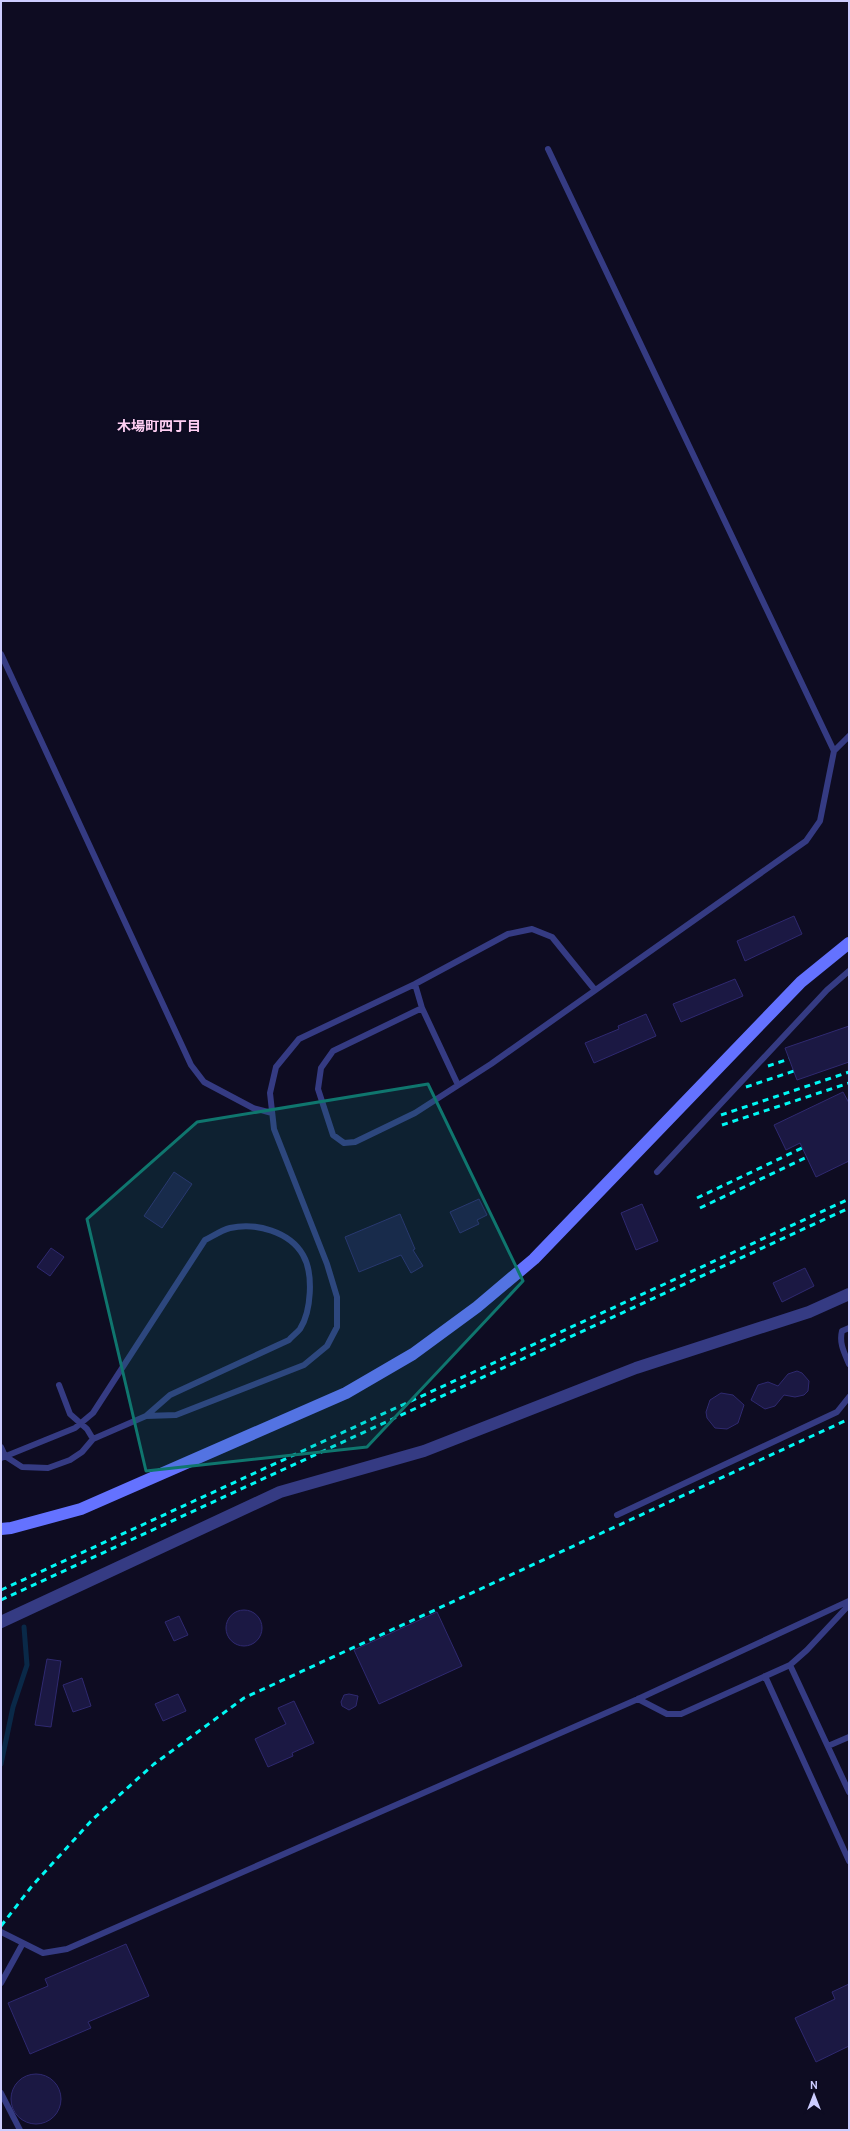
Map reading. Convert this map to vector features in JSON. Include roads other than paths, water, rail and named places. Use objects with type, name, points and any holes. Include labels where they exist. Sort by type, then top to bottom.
[{"type":"street","points":[[1,1529],[11,1528],[81,1509],[346,1393],[413,1354],[476,1307],[534,1259],[802,982],[849,943]]},
{"type":"street","points":[[1,1622],[280,1492],[424,1451],[636,1368],[809,1312],[849,1294]]},
{"type":"lane","points":[[548,149],[834,751]]},
{"type":"lane","points":[[1,654],[191,1065],[204,1082],[253,1108],[272,1113]]},
{"type":"lane","points":[[422,1008],[333,1051],[320,1068],[318,1089],[333,1135],[344,1143],[355,1142],[415,1113],[458,1085],[806,841],[820,821],[834,751],[849,736]]},
{"type":"lane","points":[[146,1416],[176,1415],[304,1365],[327,1346],[337,1326],[337,1297],[327,1264],[274,1129],[270,1093],[276,1067],[298,1039],[415,984],[508,934],[532,930],[552,937],[595,990]]},
{"type":"lane","points":[[657,1172],[827,990],[849,971]]},
{"type":"lane","points":[[415,984],[422,1008],[458,1085]]},
{"type":"lane","points":[[1,1448],[3,1457],[22,1467],[48,1468],[70,1460],[82,1452],[93,1439],[146,1416],[170,1395],[289,1340],[300,1330],[309,1303],[310,1287],[303,1256],[291,1241],[276,1232],[254,1227],[230,1228],[205,1240],[94,1413],[75,1428],[3,1457]]},
{"type":"lane","points":[[849,1328],[842,1331],[840,1337],[841,1345],[849,1364]]},
{"type":"lane","points":[[59,1385],[70,1414],[87,1429],[93,1439]]},
{"type":"lane","points":[[617,1515],[837,1412],[849,1397]]},
{"type":"lane","points":[[1,1932],[43,1954],[67,1949],[638,1699],[849,1601]]},
{"type":"lane","points":[[638,1699],[667,1714],[681,1714],[790,1665],[807,1650],[849,1605]]},
{"type":"lane","points":[[790,1665],[849,1792]]},
{"type":"lane","points":[[765,1676],[849,1861]]},
{"type":"lane","points":[[828,1746],[849,1737]]},
{"type":"lane","points":[[1,1982],[23,1943]]},
{"type":"lane","points":[[1,2093],[20,2130]]},
{"type":"waterway","points":[[1,1764],[13,1707],[27,1665],[24,1627]]},
{"type":"railway","points":[[768,1066],[789,1059]]},
{"type":"railway","points":[[746,1087],[794,1071]]},
{"type":"railway","points":[[721,1115],[849,1072]]},
{"type":"railway","points":[[722,1125],[849,1083]]},
{"type":"railway","points":[[697,1198],[802,1148]]},
{"type":"railway","points":[[700,1208],[807,1157]]},
{"type":"railway","points":[[1,1590],[849,1199]]},
{"type":"railway","points":[[1,1600],[849,1208]]},
{"type":"railway","points":[[1,1926],[32,1886],[93,1819],[154,1764],[244,1698],[849,1419]]},
{"type":"district","name":"木場町四丁目","points":[[159,426]]}]
